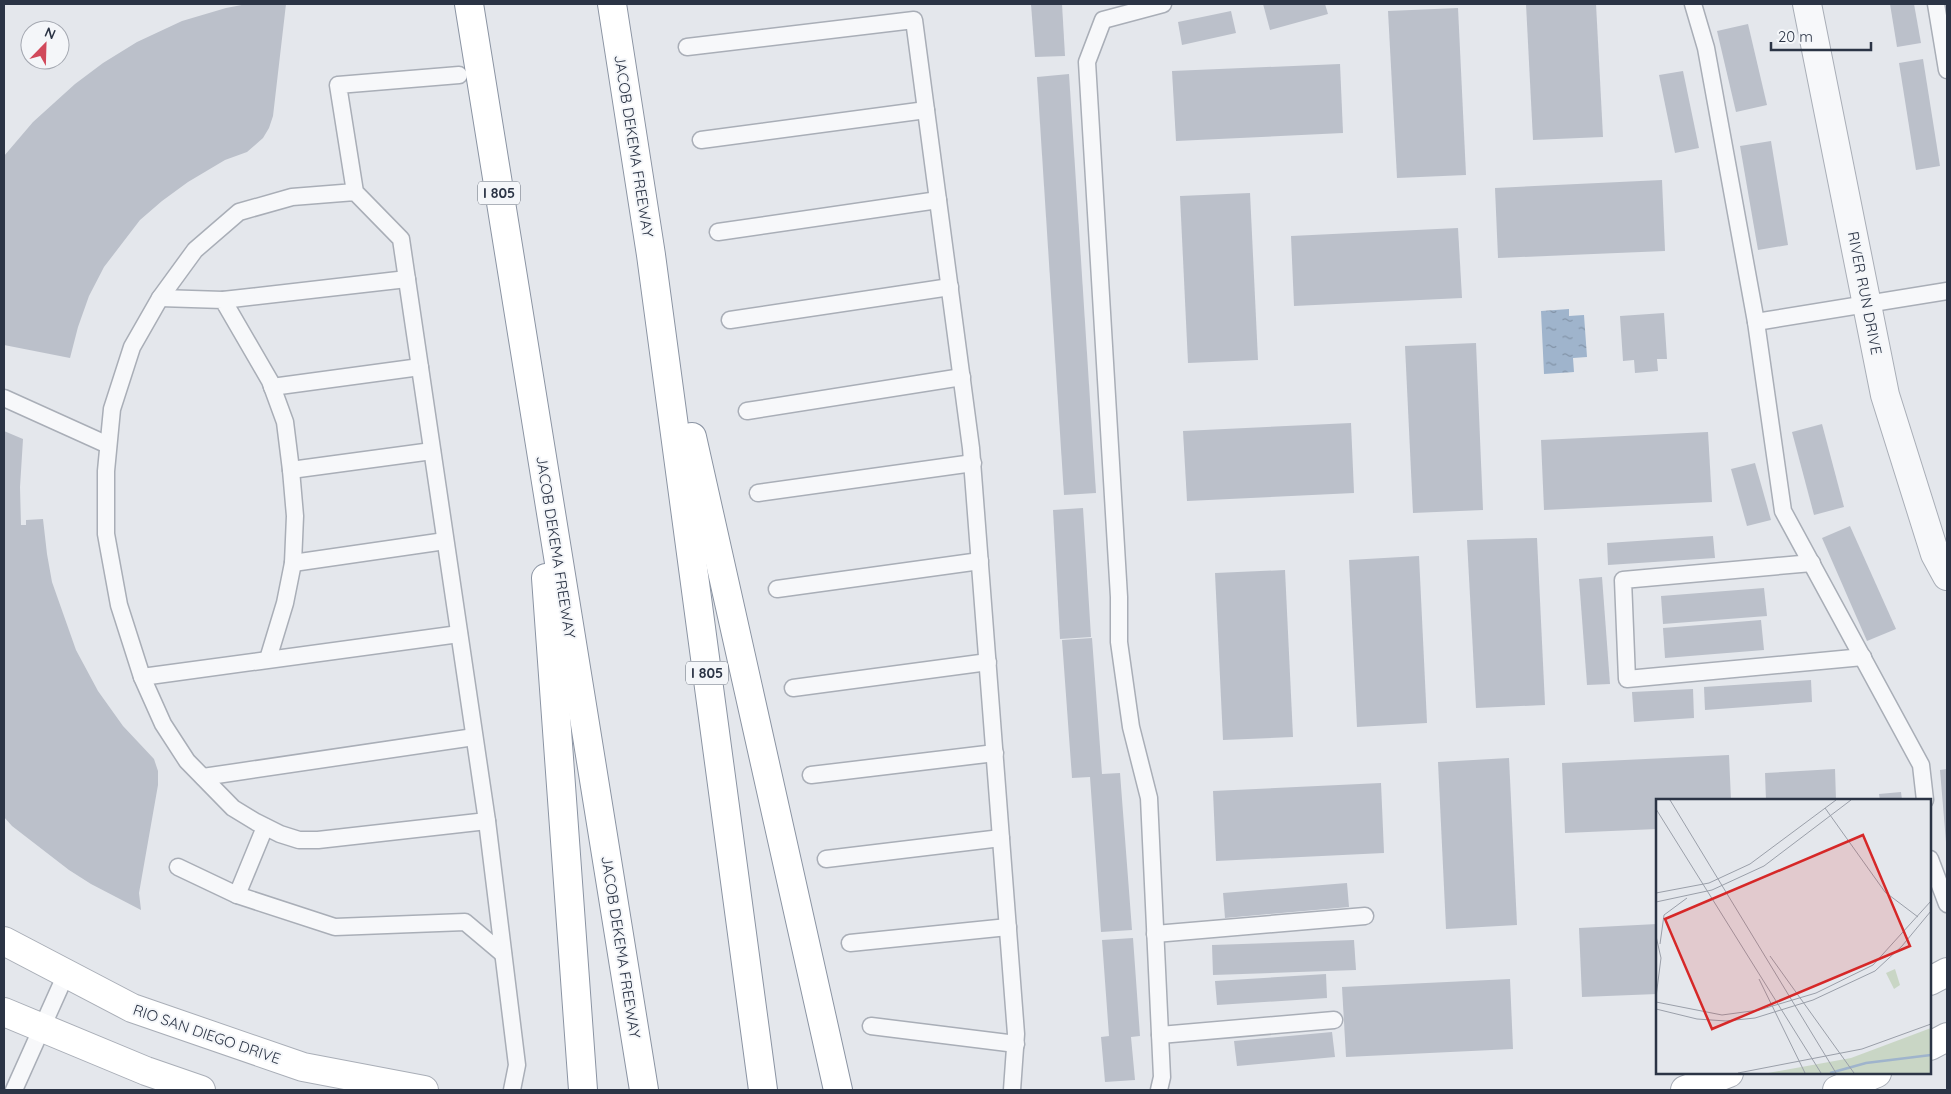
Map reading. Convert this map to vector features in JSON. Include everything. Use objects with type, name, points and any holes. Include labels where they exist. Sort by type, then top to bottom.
[{"type":"main road","name":"JACOB DEKEMA FREEWAY","points":[[469,4],[644,1090]]},
{"type":"main road","name":"JACOB DEKEMA FREEWAY","points":[[612,4],[651,255],[763,1090]]},
{"type":"main road","points":[[651,255],[838,1090]]},
{"type":"main road","points":[[530,383],[544,535],[548,621],[583,1090]]},
{"type":"main road","name":"RIO SAN DIEGO DRIVE","points":[[4,942],[132,1008],[302,1068],[424,1090]]},
{"type":"main road","points":[[1931,980],[1947,972]]},
{"type":"main road","points":[[4,1012],[146,1071],[201,1090]]},
{"type":"main road","points":[[1931,1045],[1947,1037]]},
{"type":"main road","points":[[1685,1090],[1726,1074]]},
{"type":"main road","points":[[1837,1090],[1875,1074]]},
{"type":"street","name":"RIVER RUN DRIVE","points":[[1806,4],[1885,395],[1935,554],[1947,576]]},
{"type":"lane","points":[[1159,1090],[1162,1077],[1149,798],[1131,727],[1119,642],[1120,597],[1087,62],[1103,20],[1163,4]]},
{"type":"lane","points":[[1692,4],[1706,48],[1756,322],[1783,511],[1922,765],[1924,799]]},
{"type":"lane","points":[[1936,4],[1947,70]]},
{"type":"lane","points":[[686,48],[914,20],[972,463],[1016,1034],[1012,1090]]},
{"type":"lane","points":[[459,75],[338,85],[355,192],[401,239],[487,821],[517,1065],[512,1090]]},
{"type":"lane","points":[[701,140],[926,110]]},
{"type":"lane","points":[[355,192],[292,197],[239,212],[196,250],[160,298],[132,347],[112,409],[106,471],[106,534],[119,605],[142,676],[163,724],[187,761],[233,808],[265,827],[299,840],[318,840],[487,821]]},
{"type":"lane","points":[[718,232],[938,200]]},
{"type":"lane","points":[[160,298],[223,300],[407,279]]},
{"type":"lane","points":[[730,320],[950,287]]},
{"type":"lane","points":[[1756,322],[1947,291]]},
{"type":"lane","points":[[223,300],[270,381],[285,422],[292,470],[295,516],[293,564],[268,659]]},
{"type":"lane","points":[[272,387],[420,367]]},
{"type":"lane","points":[[747,411],[962,377]]},
{"type":"lane","points":[[4,398],[108,445]]},
{"type":"lane","points":[[292,470],[432,451]]},
{"type":"lane","points":[[758,493],[972,463]]},
{"type":"lane","points":[[293,564],[445,541]]},
{"type":"lane","points":[[777,589],[980,561]]},
{"type":"lane","points":[[1812,563],[1622,580],[1627,679],[1863,657]]},
{"type":"lane","points":[[142,676],[459,634]]},
{"type":"lane","points":[[793,688],[988,662]]},
{"type":"lane","points":[[203,777],[474,737]]},
{"type":"lane","points":[[811,775],[995,753]]},
{"type":"lane","points":[[237,895],[265,827]]},
{"type":"lane","points":[[826,859],[1001,838]]},
{"type":"lane","points":[[1931,862],[1947,904]]},
{"type":"lane","points":[[178,867],[237,895],[334,927],[465,922],[503,954]]},
{"type":"lane","points":[[1155,934],[1365,916]]},
{"type":"lane","points":[[850,943],[1008,927]]},
{"type":"lane","points":[[14,1090],[66,974]]},
{"type":"lane","points":[[1160,1035],[1334,1020]]},
{"type":"lane","points":[[871,1026],[1016,1044]]},
{"type":"water","points":[[1569,309],[1569,316],[1584,315],[1587,357],[1573,358],[1574,372],[1544,374],[1541,311]]},
{"type":"building","points":[[247,4],[286,4],[273,116],[263,138],[247,152],[225,160],[188,182],[140,220],[104,267],[89,296],[70,358],[4,345],[4,156],[33,122],[75,84],[103,63],[137,42],[182,21]]},
{"type":"building","points":[[1031,4],[1062,4],[1065,56],[1035,57]]},
{"type":"building","points":[[1263,4],[1325,4],[1328,14],[1270,30]]},
{"type":"building","points":[[1526,4],[1596,4],[1603,137],[1533,140]]},
{"type":"building","points":[[1890,4],[1914,4],[1921,43],[1897,47]]},
{"type":"building","points":[[1458,8],[1466,175],[1397,178],[1388,11]]},
{"type":"building","points":[[1231,11],[1236,33],[1182,45],[1178,22]]},
{"type":"building","points":[[1748,24],[1767,105],[1736,112],[1717,31]]},
{"type":"building","points":[[1923,59],[1940,166],[1916,170],[1899,63]]},
{"type":"building","points":[[1340,64],[1343,133],[1176,141],[1172,71]]},
{"type":"building","points":[[1683,71],[1699,148],[1675,153],[1659,75]]},
{"type":"building","points":[[1069,74],[1096,493],[1064,495],[1037,77]]},
{"type":"building","points":[[1771,141],[1788,245],[1758,250],[1740,146]]},
{"type":"building","points":[[1662,180],[1665,251],[1498,258],[1495,188]]},
{"type":"building","points":[[1250,193],[1258,360],[1188,363],[1180,196]]},
{"type":"building","points":[[1458,228],[1462,298],[1294,306],[1291,236]]},
{"type":"building","points":[[1664,313],[1667,359],[1657,359],[1658,371],[1635,373],[1634,360],[1623,361],[1620,316]]},
{"type":"building","points":[[1476,343],[1483,510],[1413,513],[1405,346]]},
{"type":"building","points":[[1351,423],[1354,493],[1187,501],[1183,431]]},
{"type":"building","points":[[1822,424],[1844,507],[1814,515],[1792,432]]},
{"type":"building","points":[[4,431],[23,439],[20,487],[21,525],[26,525],[26,520],[43,519],[52,582],[76,650],[98,691],[123,726],[154,759],[158,771],[158,785],[139,893],[141,910],[91,884],[69,870],[12,826],[4,817]]},
{"type":"building","points":[[1708,432],[1712,502],[1544,510],[1541,440]]},
{"type":"building","points":[[1755,463],[1771,520],[1747,526],[1731,469]]},
{"type":"building","points":[[1083,508],[1091,637],[1060,639],[1053,510]]},
{"type":"building","points":[[1850,526],[1896,629],[1867,641],[1822,538]]},
{"type":"building","points":[[1713,536],[1715,558],[1608,565],[1607,543]]},
{"type":"building","points":[[1537,538],[1545,705],[1476,708],[1467,540]]},
{"type":"building","points":[[1419,556],[1427,723],[1357,727],[1349,560]]},
{"type":"building","points":[[1285,570],[1293,737],[1223,740],[1215,573]]},
{"type":"building","points":[[1602,577],[1610,684],[1587,685],[1579,579]]},
{"type":"building","points":[[1764,588],[1767,616],[1663,624],[1661,596]]},
{"type":"building","points":[[1761,620],[1764,650],[1665,658],[1663,628]]},
{"type":"building","points":[[1092,638],[1102,774],[1120,773],[1132,930],[1101,932],[1090,777],[1072,778],[1062,640]]},
{"type":"building","points":[[1811,680],[1812,702],[1705,710],[1704,687]]},
{"type":"building","points":[[1693,689],[1694,718],[1634,722],[1632,692]]},
{"type":"building","points":[[1729,755],[1731,799],[1656,799],[1656,829],[1565,833],[1562,763]]},
{"type":"building","points":[[1509,758],[1517,925],[1446,929],[1438,762]]},
{"type":"building","points":[[1835,769],[1836,799],[1766,799],[1765,773]]},
{"type":"building","points":[[1947,769],[1947,842],[1946,842],[1940,770]]},
{"type":"building","points":[[1381,783],[1384,853],[1216,861],[1213,791]]},
{"type":"building","points":[[1901,792],[1902,799],[1880,799],[1879,794]]},
{"type":"building","points":[[1347,883],[1349,907],[1225,918],[1223,893]]},
{"type":"building","points":[[1656,924],[1656,994],[1582,997],[1579,928]]},
{"type":"building","points":[[1133,938],[1140,1036],[1131,1037],[1135,1080],[1105,1082],[1101,1037],[1109,1036],[1102,940]]},
{"type":"building","points":[[1354,940],[1356,970],[1213,975],[1212,945]]},
{"type":"building","points":[[1326,974],[1327,998],[1217,1005],[1215,981]]},
{"type":"building","points":[[1510,979],[1513,1049],[1346,1057],[1342,987]]},
{"type":"building","points":[[1332,1032],[1335,1057],[1237,1066],[1234,1041]]}]
